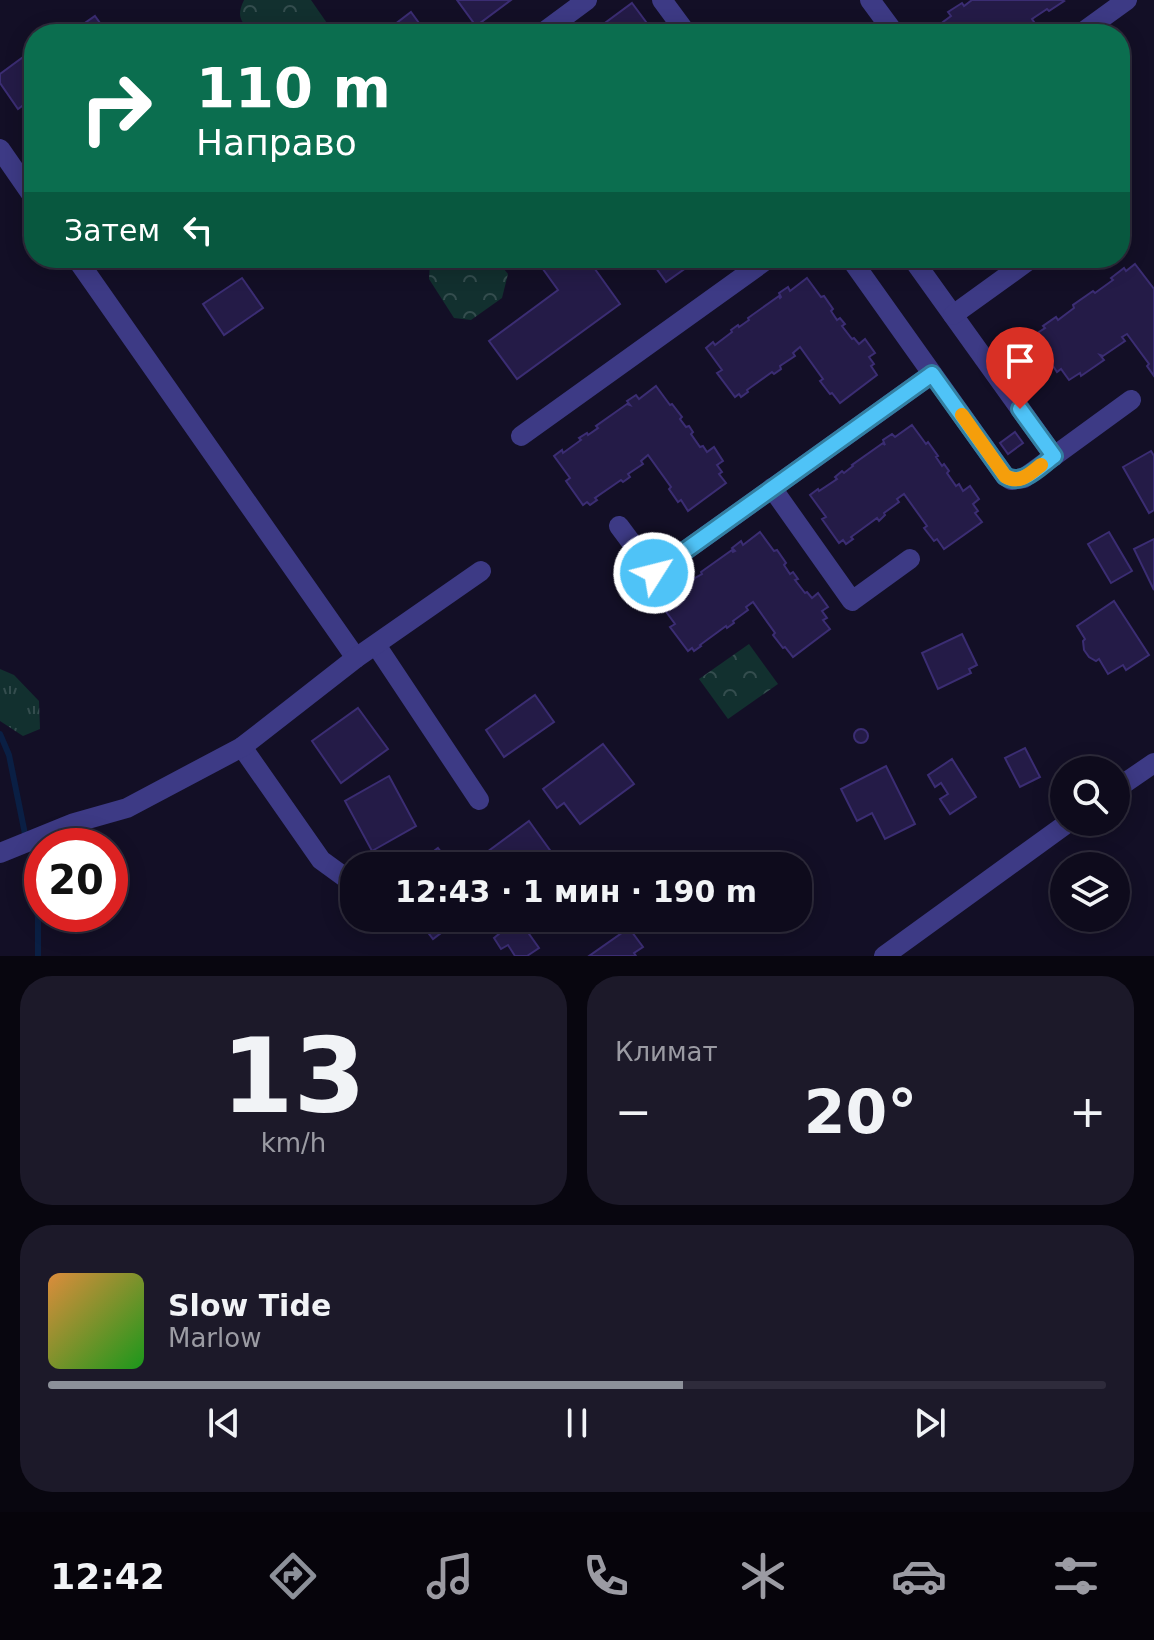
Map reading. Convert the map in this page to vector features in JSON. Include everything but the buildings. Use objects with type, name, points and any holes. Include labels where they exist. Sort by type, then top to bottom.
[{"type":"street","points":[[555,24],[587,0]]},
{"type":"street","points":[[662,0],[679,4],[687,0]]},
{"type":"street","points":[[662,0],[680,24]]},
{"type":"street","points":[[870,0],[888,24]]},
{"type":"street","points":[[1094,24],[1127,0]]},
{"type":"street","points":[[0,149],[24,184]]},
{"type":"street","points":[[83,268],[356,658]]},
{"type":"street","points":[[521,436],[755,268]]},
{"type":"street","points":[[857,268],[1005,476],[1011,480],[1024,478],[1131,400]]},
{"type":"street","points":[[919,268],[1054,456]]},
{"type":"street","points":[[953,315],[1018,268]]},
{"type":"street","points":[[619,526],[654,573],[932,374]]},
{"type":"street","points":[[772,488],[852,601],[910,559]]},
{"type":"street","points":[[0,853],[74,823],[127,808],[242,747],[356,658],[481,571]]},
{"type":"street","points":[[376,645],[479,800]]},
{"type":"street","points":[[242,747],[321,860],[340,874]]},
{"type":"street","points":[[1130,779],[1154,763]]},
{"type":"street","points":[[884,956],[1050,836]]},
{"type":"green space","points":[[244,0],[311,0],[328,24],[244,24],[240,11]]},
{"type":"green space","points":[[430,268],[503,268],[508,274],[502,298],[471,320],[454,318],[429,279]]},
{"type":"green space","points":[[749,644],[778,684],[728,719],[699,679]]},
{"type":"green space","points":[[0,669],[14,675],[39,701],[40,729],[23,736],[0,721]]},
{"type":"waterway","points":[[0,734],[9,755],[24,829]]},
{"type":"waterway","points":[[38,932],[38,956]]},
{"type":"slow traffic","points":[[962,415],[1011,480],[1024,478],[1041,465]]},
{"type":"route","points":[[654,573],[932,374],[1005,476],[1011,480],[1024,478],[1054,456],[1020,409]]}]
